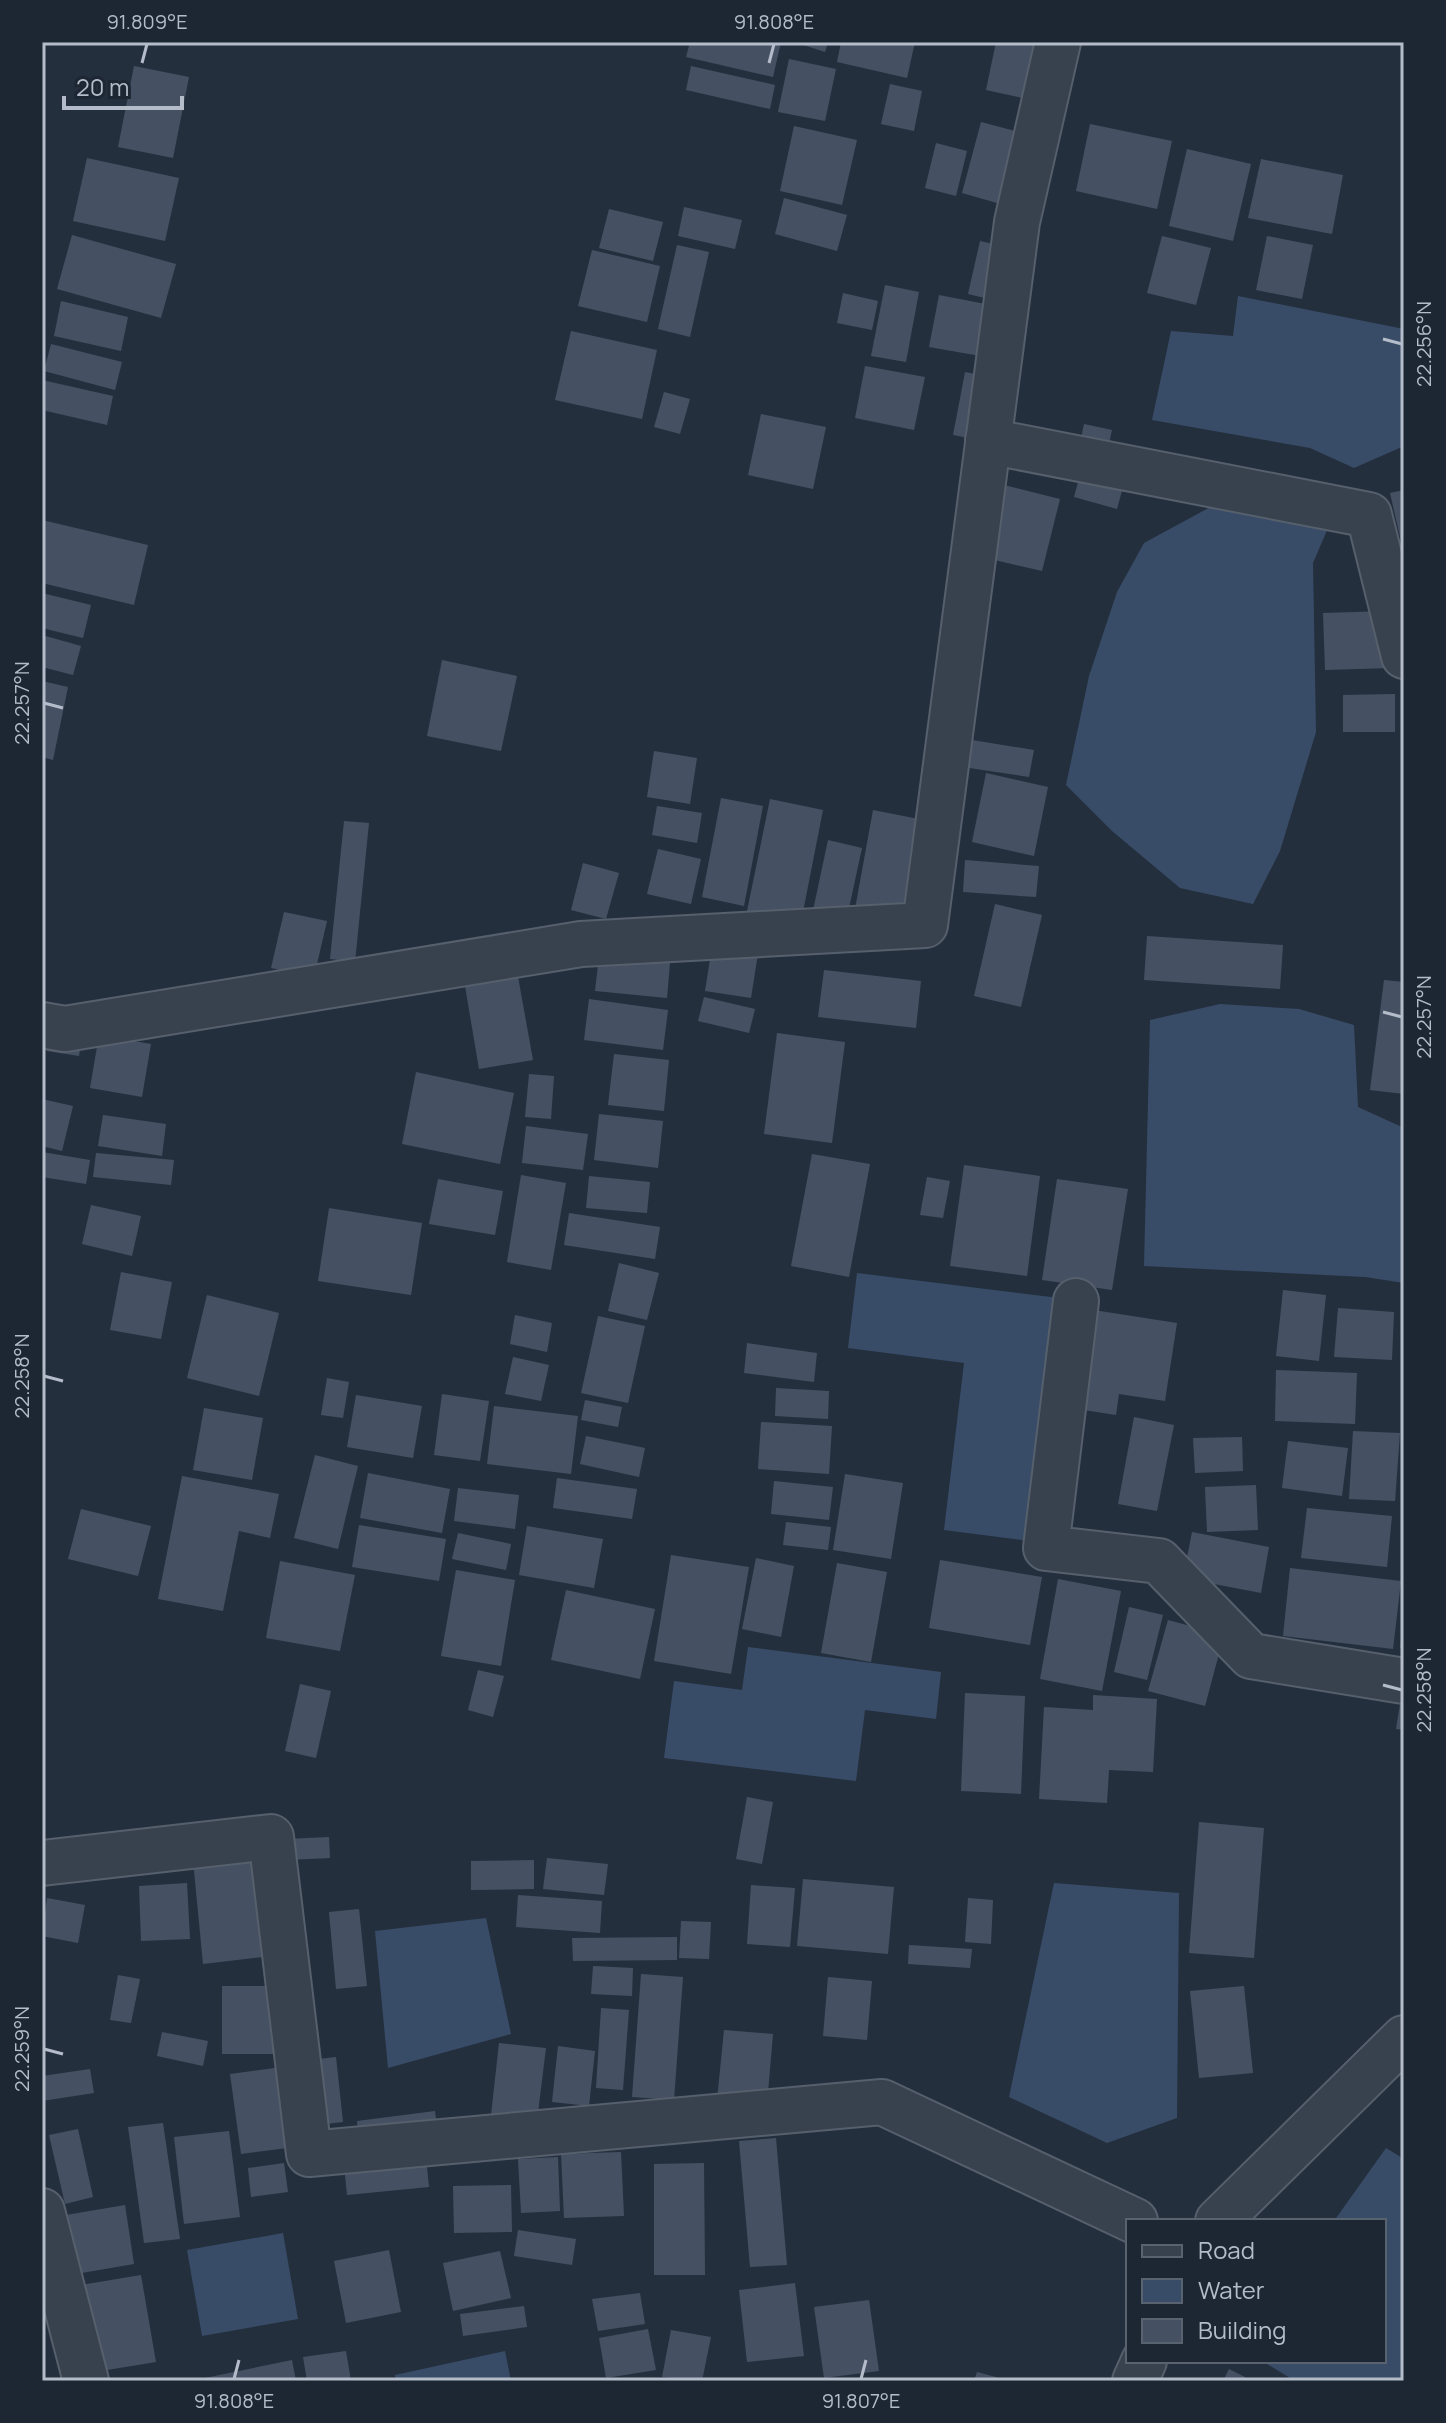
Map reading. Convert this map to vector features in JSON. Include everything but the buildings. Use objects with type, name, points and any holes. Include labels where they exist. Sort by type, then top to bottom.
[{"type":"street","points":[[42,1025],[65,1029],[581,944],[925,925],[1017,222],[1058,42]]},
{"type":"street","points":[[988,441],[1369,515],[1404,656]]},
{"type":"street","points":[[1076,1301],[1046,1548],[1159,1561],[1251,1656],[1404,1681]]},
{"type":"street","points":[[42,1863],[271,1837],[309,2154],[882,2102],[1131,2219]]},
{"type":"street","points":[[1220,2219],[1404,2038]]},
{"type":"street","points":[[42,2211],[86,2381]]},
{"type":"water","points":[[1238,296],[1404,329],[1404,446],[1354,468],[1310,448],[1152,420],[1171,331],[1233,336]]},
{"type":"water","points":[[1227,498],[1328,528],[1313,563],[1316,732],[1280,851],[1253,904],[1180,888],[1112,831],[1066,785],[1089,676],[1117,592],[1144,543]]},
{"type":"water","points":[[1220,1004],[1299,1009],[1354,1025],[1358,1107],[1404,1128],[1404,1283],[1365,1277],[1144,1266],[1150,1020]]},
{"type":"water","points":[[857,1273],[1059,1298],[1030,1541],[944,1530],[964,1363],[848,1348]]},
{"type":"water","points":[[748,1647],[941,1672],[936,1719],[865,1710],[856,1781],[664,1758],[674,1681],[742,1690]]},
{"type":"water","points":[[1054,1883],[1179,1893],[1177,2118],[1107,2143],[1009,2097]]},
{"type":"water","points":[[486,1918],[511,2034],[388,2068],[375,1931]]},
{"type":"water","points":[[1386,2148],[1404,2159],[1404,2381],[1295,2381],[1265,2363],[1386,2363],[1386,2219],[1335,2219]]},
{"type":"water","points":[[283,2233],[298,2319],[202,2336],[187,2250]]},
{"type":"water","points":[[505,2351],[511,2381],[396,2381],[395,2375]]}]
